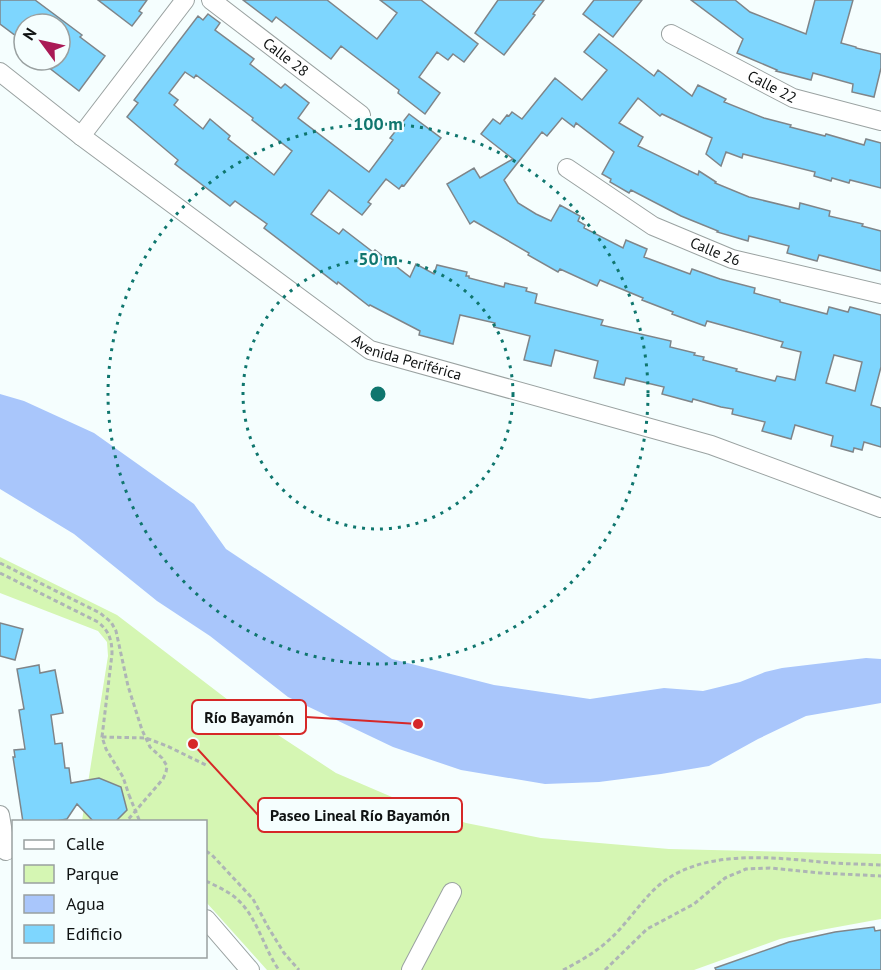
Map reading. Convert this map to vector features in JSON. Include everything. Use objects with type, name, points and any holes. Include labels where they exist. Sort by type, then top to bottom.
[{"type":"street","points":[[81,136],[185,0]]},
{"type":"street","name":"Calle 28","points":[[211,0],[362,115]]},
{"type":"street","name":"Calle 22","points":[[671,34],[793,98],[881,121]]},
{"type":"street","name":"Avenida Periférica","points":[[0,72],[81,136],[370,350],[711,445],[881,508]]},
{"type":"street","name":"Calle 26","points":[[567,168],[653,226],[732,259],[881,294]]},
{"type":"street","points":[[0,815],[7,852]]},
{"type":"street","points":[[411,970],[452,892]]},
{"type":"street","points":[[207,920],[250,970]]},
{"type":"path","points":[[0,563],[100,613],[114,625],[119,637],[128,686],[146,738],[150,747],[167,766],[163,780],[128,820]]},
{"type":"path","points":[[0,573],[98,622],[107,631],[112,643],[112,654],[102,737],[106,749],[123,777],[140,820]]},
{"type":"path","points":[[102,737],[146,738],[208,765]]},
{"type":"path","points":[[207,852],[253,899],[284,953],[299,970]]},
{"type":"path","points":[[563,970],[590,955],[609,940],[651,892],[666,880],[688,868],[723,860],[774,857],[881,865]]},
{"type":"path","points":[[605,970],[647,929],[694,904],[725,878],[746,869],[770,868],[881,876]]},
{"type":"path","points":[[207,882],[242,904],[279,970]]},
{"type":"green space","points":[[0,557],[117,615],[249,716],[336,773],[392,797],[466,823],[541,838],[669,849],[881,854],[881,919],[780,939],[694,970],[267,970],[207,903],[207,820],[82,820],[108,656],[107,642],[98,631],[0,593]]},
{"type":"water","points":[[0,394],[24,401],[94,433],[194,504],[226,549],[392,659],[494,685],[590,699],[664,688],[703,691],[782,668],[866,658],[881,659],[881,703],[806,716],[709,766],[599,782],[545,784],[461,770],[393,747],[288,697],[210,636],[157,601],[74,534],[0,489]]},
{"type":"building","points":[[0,0],[35,0],[51,12],[12,12],[12,33],[0,24]]},
{"type":"building","points":[[98,0],[147,0],[139,11],[142,13],[132,26]]},
{"type":"building","points":[[243,0],[327,0],[377,39],[397,13],[380,0],[421,0],[478,44],[464,62],[453,54],[448,60],[437,52],[419,77],[440,93],[425,114],[398,93],[399,90],[341,46],[331,59],[276,17],[272,22]]},
{"type":"building","points":[[498,0],[544,0],[504,55],[475,33]]},
{"type":"building","points":[[594,0],[642,0],[613,37],[583,14]]},
{"type":"building","points":[[691,0],[735,0],[750,12],[806,34],[815,0],[853,0],[841,43],[881,54],[881,68],[874,97],[852,92],[853,84],[813,73],[811,80],[776,71],[737,53],[743,39]]},
{"type":"building","points":[[208,14],[220,23],[215,30],[254,59],[250,64],[281,88],[285,84],[309,103],[298,118],[369,172],[393,140],[390,138],[409,114],[441,138],[404,186],[402,185],[399,189],[386,179],[368,202],[371,204],[362,215],[329,190],[311,214],[339,234],[343,229],[410,277],[416,264],[434,274],[437,265],[467,272],[466,276],[469,278],[504,287],[505,283],[527,288],[526,291],[537,294],[535,303],[603,320],[601,325],[671,341],[670,347],[695,353],[694,355],[704,357],[703,360],[775,381],[777,376],[795,380],[801,352],[781,347],[783,342],[707,321],[705,326],[672,314],[673,312],[600,280],[597,286],[560,269],[558,272],[474,221],[470,224],[447,184],[474,168],[480,178],[513,159],[481,134],[493,119],[500,124],[512,112],[522,119],[555,78],[582,100],[607,70],[584,52],[599,34],[654,76],[658,70],[692,96],[698,85],[726,99],[724,102],[764,118],[791,125],[790,127],[864,145],[866,139],[881,143],[881,188],[850,180],[849,183],[832,178],[831,181],[814,176],[815,172],[743,154],[742,158],[726,152],[721,166],[706,154],[712,138],[662,114],[660,116],[638,98],[619,123],[643,137],[638,146],[698,175],[699,171],[715,183],[749,197],[799,209],[800,203],[830,211],[829,216],[881,231],[881,271],[819,255],[817,261],[787,253],[789,246],[749,236],[748,241],[717,232],[631,190],[629,193],[610,182],[611,179],[602,174],[614,152],[576,123],[574,127],[562,118],[547,136],[542,132],[504,180],[518,203],[536,214],[551,221],[560,205],[580,216],[578,221],[585,225],[584,228],[623,248],[626,240],[647,249],[644,257],[690,274],[692,269],[755,288],[754,293],[780,300],[780,302],[827,314],[829,307],[848,312],[850,307],[881,315],[881,367],[871,405],[881,408],[881,447],[864,442],[862,450],[854,448],[853,452],[831,446],[833,436],[795,425],[791,439],[762,431],[765,422],[732,414],[733,409],[662,394],[664,387],[626,378],[624,385],[594,378],[598,361],[555,350],[551,366],[524,360],[530,336],[494,327],[495,323],[460,315],[453,344],[419,335],[420,331],[369,306],[264,228],[267,224],[235,201],[230,206],[175,164],[178,160],[127,117],[138,103],[134,100],[198,16],[203,20]],"holes":[[[185,72],[194,78],[196,75],[292,151],[274,175],[228,139],[230,136],[210,119],[203,129],[174,105],[178,100],[169,93]],[[834,355],[862,362],[855,391],[826,383]]]},
{"type":"building","points":[[72,28],[82,35],[80,37],[105,56],[79,91],[54,72],[72,72]]},
{"type":"building","points":[[0,623],[23,629],[15,660],[0,656]]},
{"type":"building","points":[[39,665],[40,673],[55,670],[63,713],[51,715],[55,744],[62,743],[65,768],[69,768],[71,783],[99,778],[121,787],[127,810],[117,820],[92,820],[77,804],[67,819],[23,820],[13,757],[15,757],[14,750],[25,749],[19,710],[24,709],[17,669]]},
{"type":"building","points":[[874,927],[875,931],[881,930],[881,970],[716,970],[715,968],[789,942],[835,932]]},
{"type":"place","name":"Río Bayamón","points":[[418,724]]},
{"type":"place","name":"Paseo Lineal Río Bayamón","points":[[193,744]]}]
